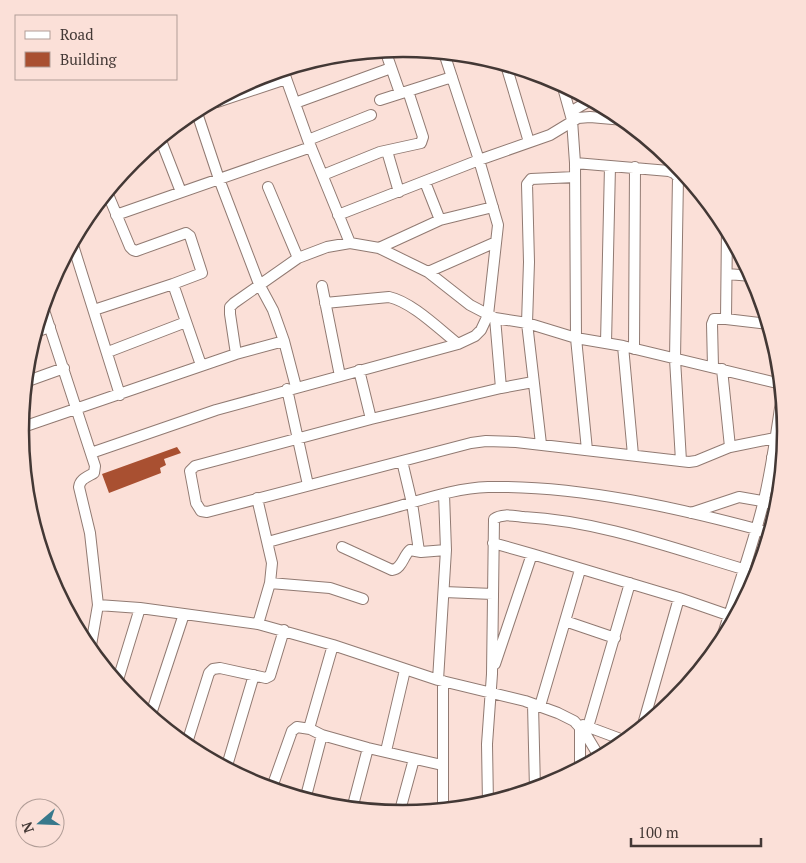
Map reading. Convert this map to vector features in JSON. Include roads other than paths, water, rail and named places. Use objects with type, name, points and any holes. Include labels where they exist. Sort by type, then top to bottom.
[{"type":"street","points":[[323,174],[387,151],[421,143],[423,140],[404,92],[388,58]]},
{"type":"street","points":[[446,60],[498,225],[491,317],[501,388]]},
{"type":"street","points":[[295,103],[391,68]]},
{"type":"street","points":[[509,73],[529,142]]},
{"type":"street","points":[[285,77],[350,243]]},
{"type":"street","points":[[380,100],[452,77]]},
{"type":"street","points":[[565,94],[571,116],[575,163],[576,338],[587,450]]},
{"type":"street","points":[[338,215],[479,160],[558,132],[571,116],[585,105]]},
{"type":"street","points":[[116,215],[219,179],[310,143],[371,116]]},
{"type":"street","points":[[571,116],[609,119]]},
{"type":"street","points":[[199,118],[219,179],[259,284],[273,310],[284,341],[298,439],[308,485]]},
{"type":"street","points":[[163,145],[181,192]]},
{"type":"street","points":[[387,151],[399,192]]},
{"type":"street","points":[[575,163],[635,167],[672,172],[676,176]]},
{"type":"street","points":[[606,343],[610,166]]},
{"type":"street","points":[[634,349],[635,167]]},
{"type":"street","points":[[541,444],[527,323],[529,262],[528,182],[531,180],[575,177]]},
{"type":"street","points":[[678,178],[675,359],[681,461]]},
{"type":"street","points":[[425,182],[440,220]]},
{"type":"street","points":[[268,187],[298,258]]},
{"type":"street","points":[[94,310],[202,273],[188,234],[136,251],[133,250],[109,200]]},
{"type":"street","points":[[379,248],[440,220],[493,207]]},
{"type":"street","points":[[428,272],[496,242]]},
{"type":"street","points":[[236,354],[230,307],[259,284],[298,258],[327,247],[350,243],[379,248],[428,272],[470,305],[491,317],[527,323],[576,338],[623,346],[774,382]]},
{"type":"street","points":[[726,319],[727,244]]},
{"type":"street","points":[[75,251],[120,395]]},
{"type":"street","points":[[727,274],[743,275]]},
{"type":"street","points":[[173,284],[201,366]]},
{"type":"street","points":[[322,286],[340,376]]},
{"type":"street","points":[[325,303],[396,298],[458,344]]},
{"type":"street","points":[[92,453],[216,410],[458,344],[475,336],[491,317]]},
{"type":"street","points":[[730,447],[717,368],[712,321],[716,318],[761,323]]},
{"type":"street","points":[[47,319],[92,453],[95,470],[94,473],[83,479],[79,487],[93,552],[98,605],[92,639]]},
{"type":"street","points":[[108,352],[186,322]]},
{"type":"street","points":[[44,329],[50,327]]},
{"type":"street","points":[[29,425],[236,354],[284,341]]},
{"type":"street","points":[[623,346],[634,455]]},
{"type":"street","points":[[33,379],[64,368]]},
{"type":"street","points":[[360,370],[372,419]]},
{"type":"street","points":[[533,382],[372,419],[194,466],[190,471],[196,503],[201,511],[206,512],[402,461],[486,442],[541,444],[681,461],[696,461],[730,447],[775,438]]},
{"type":"street","points":[[733,609],[763,501],[777,427]]},
{"type":"street","points":[[402,461],[412,502],[419,551]]},
{"type":"street","points":[[268,542],[444,494],[487,488],[592,494],[729,521],[763,531]]},
{"type":"street","points":[[443,804],[440,681],[446,550],[444,494]]},
{"type":"street","points":[[690,513],[734,497],[746,497],[770,502]]},
{"type":"street","points":[[257,498],[272,563],[270,583],[258,624]]},
{"type":"street","points":[[488,796],[487,744],[489,693],[492,674],[493,523],[497,517],[549,518],[594,526],[748,577]]},
{"type":"street","points":[[493,542],[580,570],[679,598],[726,620]]},
{"type":"street","points":[[342,547],[392,570],[396,570],[399,567],[408,551],[446,550]]},
{"type":"street","points":[[492,674],[532,554]]},
{"type":"street","points":[[535,781],[537,705],[580,570]]},
{"type":"street","points":[[270,583],[330,588],[363,599]]},
{"type":"street","points":[[580,761],[582,726],[615,638],[630,583]]},
{"type":"street","points":[[444,592],[493,594]]},
{"type":"street","points":[[645,717],[679,598]]},
{"type":"street","points":[[98,605],[140,608],[258,624],[284,630],[440,681],[537,705],[558,713],[582,726],[618,738]]},
{"type":"street","points":[[119,674],[140,608]]},
{"type":"street","points":[[152,710],[184,614]]},
{"type":"street","points":[[565,621],[615,638]]},
{"type":"street","points":[[188,738],[209,673],[213,669],[220,668],[266,678],[270,676],[284,630]]},
{"type":"street","points":[[310,729],[333,645]]},
{"type":"street","points":[[386,751],[405,670]]},
{"type":"street","points":[[228,762],[254,675]]},
{"type":"street","points":[[582,726],[597,752]]},
{"type":"street","points":[[274,782],[292,730],[297,727],[310,729],[322,735],[368,748],[442,765]]},
{"type":"street","points":[[307,793],[322,735]]},
{"type":"street","points":[[354,803],[368,748]]},
{"type":"street","points":[[401,806],[414,759]]}]
